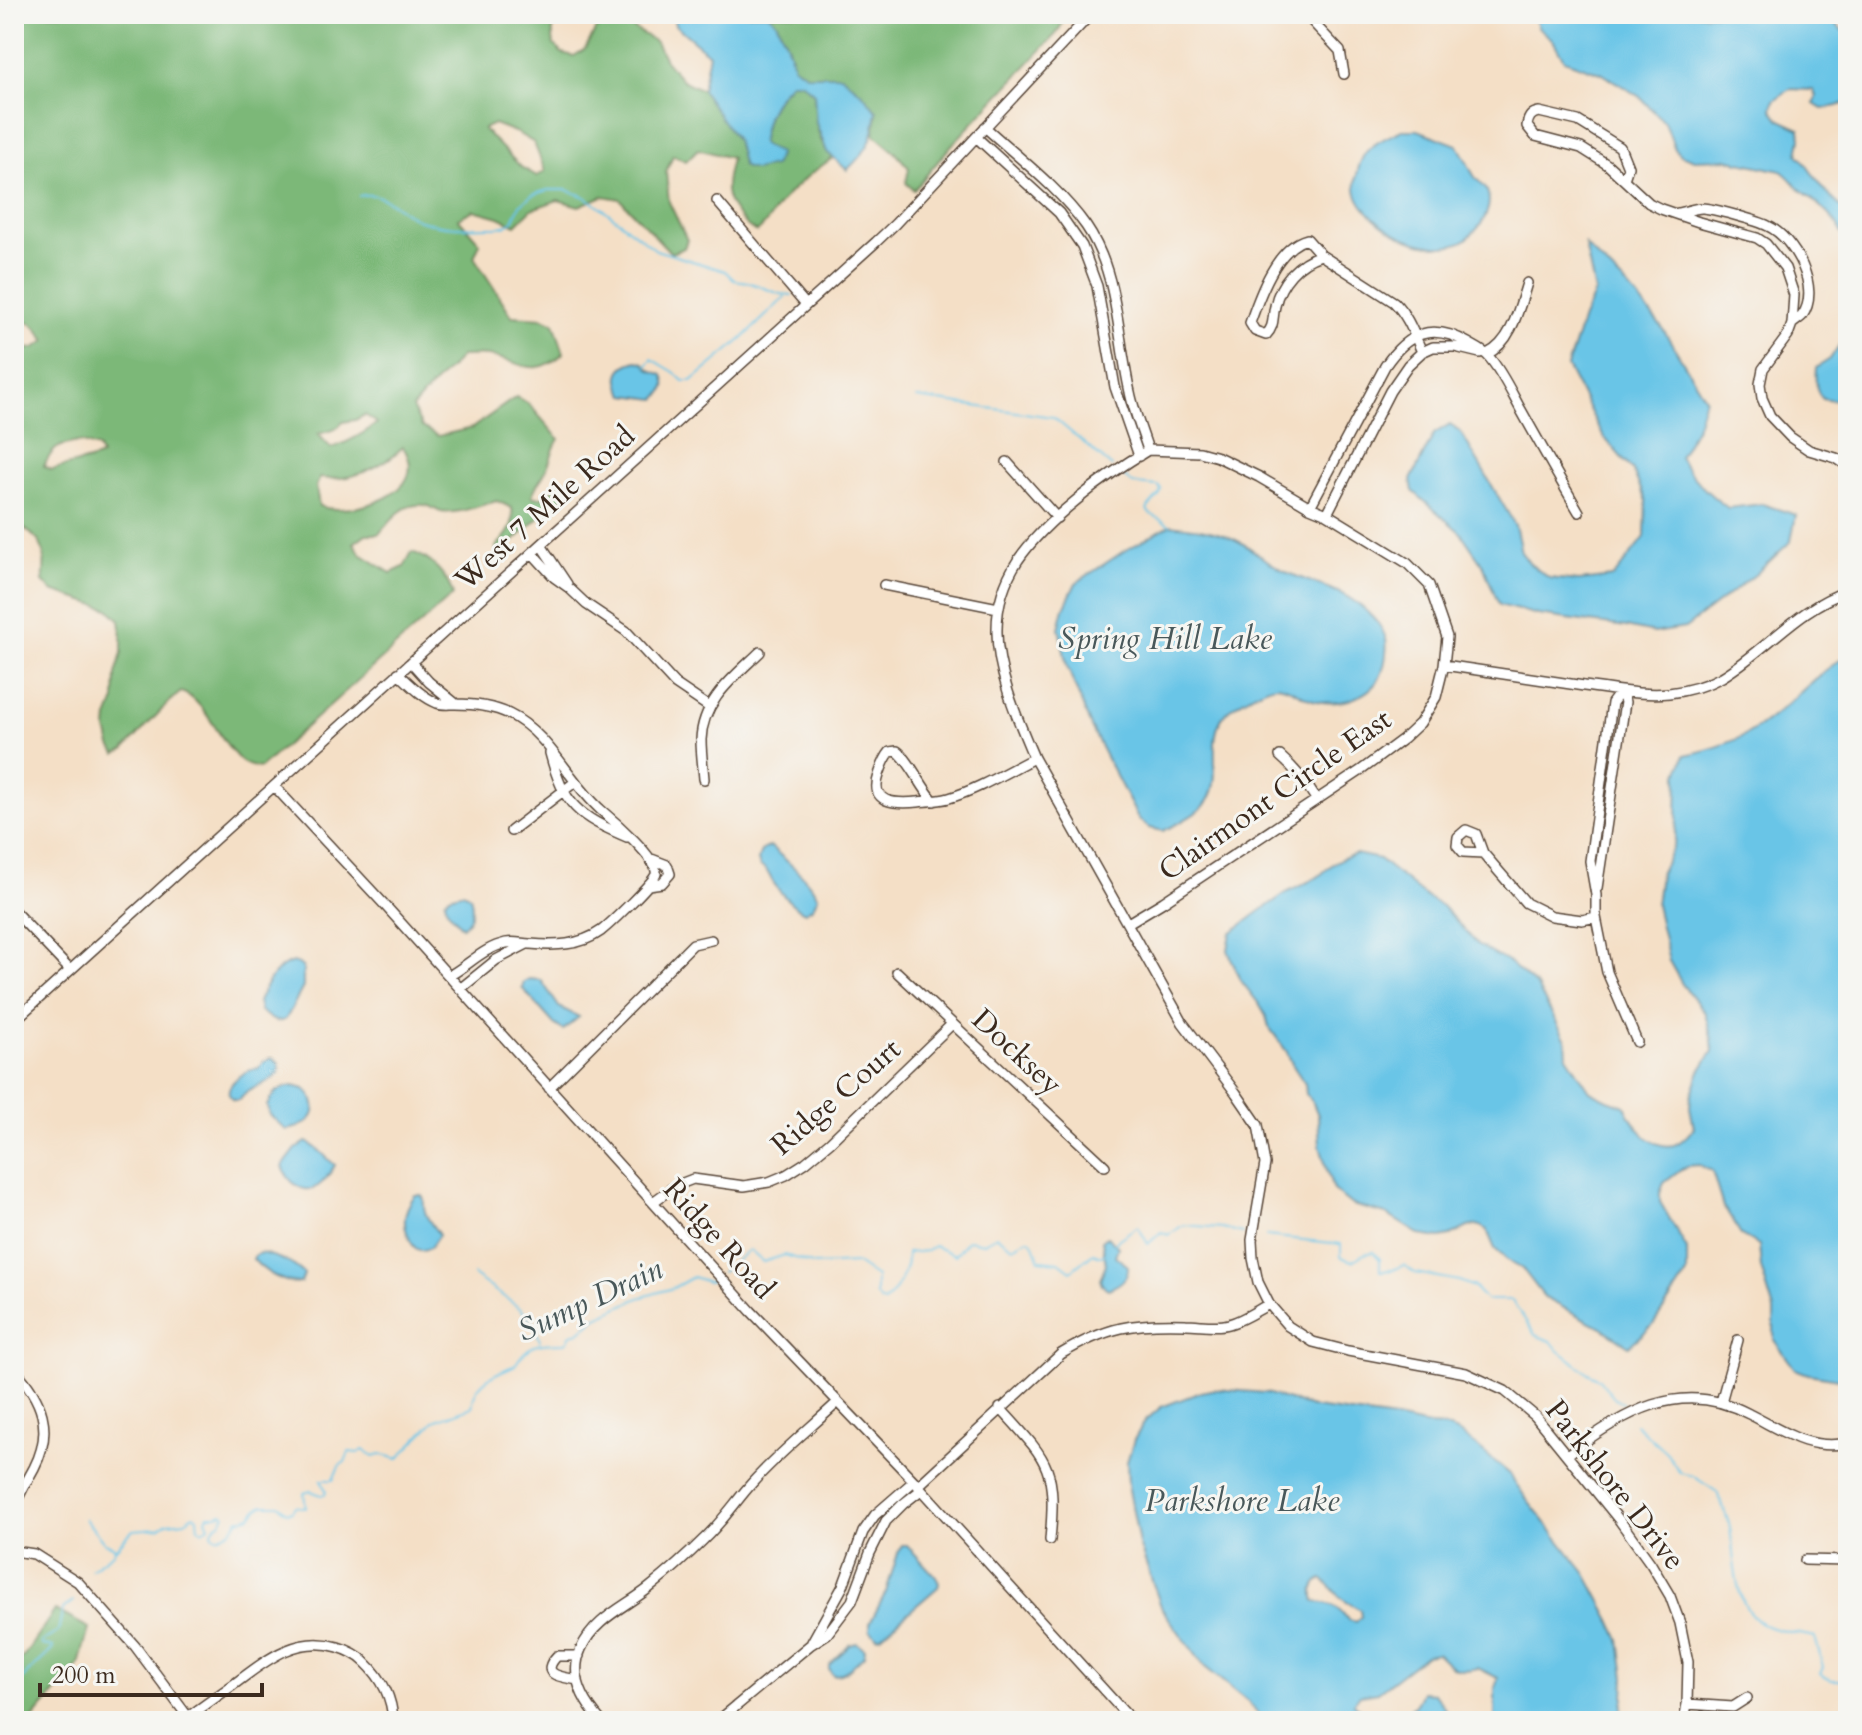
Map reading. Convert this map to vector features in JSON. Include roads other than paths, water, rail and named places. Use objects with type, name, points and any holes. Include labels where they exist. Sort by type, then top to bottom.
[{"type":"street","name":"West 7 Mile Road","points":[[14,1021],[895,224],[1091,14]]},
{"type":"street","points":[[1305,14],[1340,51],[1344,74]]},
{"type":"street","points":[[1624,179],[1628,167],[1620,147],[1578,121],[1539,112],[1528,118],[1527,126],[1535,136],[1581,148],[1608,165],[1649,203],[1699,222],[1757,238],[1766,244],[1785,268],[1794,295],[1788,335],[1763,369],[1760,392],[1765,407],[1770,416],[1799,444],[1848,466]]},
{"type":"street","points":[[884,585],[998,608],[1007,580],[1019,559],[1057,518],[1101,481],[1148,450],[1130,394],[1110,282],[1103,259],[1087,227],[1053,189],[985,127]]},
{"type":"street","points":[[976,137],[1044,199],[1073,231],[1090,264],[1097,286],[1115,387],[1139,456]]},
{"type":"street","points":[[1044,199],[1053,189]]},
{"type":"street","points":[[717,201],[806,305]]},
{"type":"street","points":[[1678,213],[1703,208],[1766,225],[1777,231],[1788,242],[1804,270],[1808,288],[1802,315],[1792,324]]},
{"type":"street","points":[[1321,255],[1298,266],[1285,283],[1275,307],[1273,328],[1266,335],[1255,331],[1250,323],[1275,266],[1286,253],[1307,239],[1321,255],[1388,297],[1401,309],[1422,352]]},
{"type":"street","points":[[1775,255],[1788,242]]},
{"type":"street","points":[[1090,264],[1103,259]]},
{"type":"street","points":[[1327,514],[1384,403],[1408,365],[1433,347],[1444,346],[1487,354],[1497,349],[1507,336],[1527,283]]},
{"type":"street","points":[[1310,507],[1395,351],[1416,336],[1436,332],[1454,335],[1487,354],[1579,512]]},
{"type":"street","points":[[1110,356],[1123,354]]},
{"type":"street","points":[[1369,397],[1384,403]]},
{"type":"street","points":[[1347,437],[1362,445]]},
{"type":"street","name":"Clairmont Circle East","points":[[1128,923],[1360,771],[1403,739],[1420,723],[1436,697],[1447,637],[1429,585],[1407,563],[1327,514],[1218,457],[1200,452],[1148,450]]},
{"type":"street","points":[[1007,462],[1057,518]]},
{"type":"street","points":[[541,545],[568,587]]},
{"type":"street","points":[[532,553],[586,604],[626,631],[675,684],[709,707]]},
{"type":"street","points":[[1444,665],[1621,691],[1668,693],[1719,678],[1810,608],[1848,591]]},
{"type":"street","name":"Parkshore Drive","points":[[998,608],[1000,656],[1016,713],[1034,758],[1183,1023],[1258,1125],[1265,1164],[1252,1240],[1253,1258],[1258,1282],[1269,1304],[1280,1319],[1296,1332],[1324,1346],[1466,1373],[1505,1391],[1528,1410],[1551,1434],[1651,1564],[1670,1596],[1686,1653],[1688,1672],[1684,1721]]},
{"type":"street","points":[[704,779],[701,738],[709,707],[760,652]]},
{"type":"street","points":[[411,662],[456,704]]},
{"type":"street","points":[[398,673],[436,702],[486,707],[508,713],[521,721],[549,748],[584,794],[649,858],[656,870],[648,885],[608,925],[591,937],[569,944],[512,941],[489,948],[449,976]]},
{"type":"street","points":[[1621,691],[1612,703],[1590,861],[1596,917],[1607,972],[1637,1042]]},
{"type":"street","points":[[549,748],[556,775],[568,800],[596,824],[630,839]]},
{"type":"street","points":[[934,801],[904,756],[897,751],[890,752],[884,759],[876,792],[880,797],[900,803],[934,801],[944,800],[1034,758]]},
{"type":"street","points":[[1280,756],[1308,784],[1316,799]]},
{"type":"street","points":[[511,831],[575,782]]},
{"type":"street","name":"Ridge Road","points":[[274,786],[751,1311],[917,1486],[1132,1721]]},
{"type":"street","points":[[1483,853],[1526,903],[1552,916],[1582,920],[1596,917]]},
{"type":"street","points":[[14,911],[70,970]]},
{"type":"street","points":[[549,1088],[693,944],[711,940]]},
{"type":"street","points":[[460,989],[496,960],[527,944]]},
{"type":"street","name":"Docksey","points":[[897,972],[1105,1166]]},
{"type":"street","name":"Ridge Court","points":[[653,1202],[675,1186],[693,1179],[744,1186],[769,1182],[786,1175],[830,1142],[952,1024]]},
{"type":"street","points":[[810,1645],[838,1595],[863,1532],[875,1515],[917,1486],[1061,1354],[1097,1334],[1121,1327],[1145,1323],[1227,1325],[1269,1304]]},
{"type":"street","points":[[1721,1402],[1738,1340]]},
{"type":"street","points":[[14,1369],[33,1391],[42,1412],[44,1427],[39,1457],[14,1508]]},
{"type":"street","points":[[1567,1455],[1615,1421],[1646,1406],[1677,1400],[1721,1402],[1805,1442],[1836,1446],[1848,1443]]},
{"type":"street","points":[[601,1721],[581,1695],[578,1680],[579,1656],[588,1636],[598,1624],[651,1587],[705,1538],[752,1483],[838,1402]]},
{"type":"street","points":[[1000,1408],[1047,1466],[1053,1494],[1050,1540]]},
{"type":"street","points":[[718,1721],[827,1634],[852,1601],[886,1521],[917,1486]]},
{"type":"street","points":[[14,1551],[34,1554],[78,1582],[135,1646],[186,1719],[272,1656],[312,1643],[333,1645],[363,1660],[387,1692],[393,1721]]},
{"type":"street","points":[[1805,1560],[1848,1561]]},
{"type":"street","points":[[848,1572],[862,1578]]},
{"type":"street","points":[[578,1680],[553,1675],[551,1669],[557,1656],[579,1656]]},
{"type":"street","points":[[1687,1704],[1733,1707],[1747,1698]]},
{"type":"water","points":[[673,14],[768,14],[776,21],[794,66],[808,75],[841,75],[877,111],[872,137],[865,150],[847,170],[827,152],[816,123],[814,93],[801,82],[791,82],[774,103],[763,134],[761,144],[779,153],[774,166],[754,170],[743,167],[736,140],[702,90],[709,54],[675,25]]},
{"type":"water","points":[[1533,14],[1827,14],[1848,34],[1848,102],[1822,109],[1814,104],[1816,96],[1813,90],[1790,89],[1774,100],[1772,109],[1780,120],[1800,129],[1798,154],[1827,192],[1848,212],[1848,242],[1830,216],[1781,171],[1726,159],[1695,160],[1680,155],[1665,123],[1640,97],[1601,73],[1564,60],[1553,40],[1538,27]]},
{"type":"water","points":[[1402,130],[1418,130],[1457,145],[1475,177],[1486,189],[1489,196],[1487,213],[1465,240],[1448,246],[1417,242],[1401,236],[1374,218],[1357,194],[1357,173],[1362,158],[1374,145]]},
{"type":"water","points":[[1585,245],[1629,288],[1661,326],[1705,398],[1697,425],[1679,457],[1689,472],[1707,492],[1728,508],[1762,504],[1796,515],[1791,541],[1756,574],[1685,628],[1654,633],[1538,615],[1499,605],[1483,565],[1461,533],[1413,491],[1411,480],[1434,434],[1450,424],[1460,431],[1515,525],[1521,552],[1530,564],[1549,578],[1579,581],[1613,577],[1645,537],[1646,501],[1633,471],[1603,436],[1567,367],[1595,292]]},
{"type":"water","points":[[1848,332],[1848,398],[1822,398],[1817,388],[1816,368],[1830,359]]},
{"type":"water","points":[[638,361],[663,375],[665,388],[656,399],[625,395],[619,384],[622,369]]},
{"type":"water","name":"Spring Hill Lake","points":[[1170,525],[1206,530],[1232,538],[1286,572],[1342,594],[1373,617],[1382,630],[1387,646],[1380,677],[1365,693],[1355,698],[1321,702],[1277,685],[1258,692],[1229,710],[1216,736],[1211,796],[1195,814],[1163,831],[1150,828],[1139,820],[1106,757],[1067,666],[1059,628],[1076,583]]},
{"type":"water","points":[[1848,655],[1848,1378],[1808,1374],[1795,1369],[1774,1340],[1774,1311],[1761,1268],[1759,1245],[1741,1235],[1723,1207],[1712,1171],[1699,1165],[1686,1166],[1664,1183],[1660,1193],[1660,1202],[1687,1249],[1687,1274],[1653,1325],[1629,1346],[1545,1298],[1521,1267],[1495,1249],[1487,1230],[1478,1225],[1440,1238],[1420,1235],[1386,1214],[1352,1205],[1333,1190],[1320,1146],[1318,1115],[1287,1052],[1269,1027],[1259,1004],[1239,978],[1228,950],[1231,933],[1286,893],[1318,877],[1343,858],[1356,854],[1379,859],[1442,906],[1478,945],[1511,964],[1537,987],[1566,1040],[1567,1056],[1590,1091],[1625,1106],[1638,1128],[1650,1140],[1657,1144],[1677,1144],[1694,1128],[1691,1096],[1700,1071],[1713,1051],[1705,1013],[1682,984],[1669,961],[1656,905],[1660,874],[1674,845],[1678,774],[1685,755],[1747,734]]},
{"type":"water","points":[[770,846],[802,876],[818,897],[813,907],[805,912],[787,899],[760,866],[761,851]]},
{"type":"water","points":[[463,892],[470,896],[472,909],[462,927],[447,909],[445,901],[449,896]]},
{"type":"water","points":[[293,962],[303,968],[303,987],[286,1019],[276,1021],[260,1011],[258,1002],[275,973]]},
{"type":"water","points":[[529,979],[541,980],[559,1007],[579,1017],[563,1030],[554,1024],[522,988]]},
{"type":"water","points":[[273,1058],[280,1064],[279,1073],[248,1091],[239,1100],[233,1100],[229,1089],[234,1081]]},
{"type":"water","points":[[293,1086],[308,1092],[313,1100],[314,1113],[308,1122],[286,1130],[270,1115],[267,1106],[277,1092]]},
{"type":"water","points":[[306,1142],[335,1165],[327,1177],[312,1189],[296,1185],[283,1166]]},
{"type":"water","points":[[415,1195],[421,1195],[424,1199],[426,1214],[439,1235],[430,1248],[422,1250],[412,1244],[405,1226],[406,1212]]},
{"type":"water","points":[[1107,1237],[1118,1247],[1115,1256],[1128,1266],[1127,1275],[1122,1281],[1108,1289],[1100,1279],[1106,1264],[1102,1240]]},
{"type":"water","points":[[260,1253],[284,1260],[300,1270],[304,1274],[301,1283],[281,1279],[263,1268],[253,1259]]},
{"type":"water","name":"Parkshore Lake","points":[[1215,1389],[1266,1393],[1315,1408],[1445,1427],[1461,1434],[1511,1475],[1586,1574],[1620,1640],[1625,1677],[1620,1721],[1492,1721],[1495,1718],[1498,1678],[1478,1668],[1455,1668],[1437,1653],[1426,1655],[1378,1692],[1360,1695],[1353,1704],[1375,1715],[1398,1716],[1414,1707],[1422,1692],[1434,1693],[1453,1721],[1265,1721],[1249,1703],[1205,1667],[1162,1609],[1139,1544],[1128,1484],[1127,1462],[1134,1440],[1145,1421],[1161,1407]],"holes":[[[1322,1579],[1342,1599],[1360,1610],[1361,1617],[1356,1622],[1348,1620],[1334,1606],[1315,1602],[1315,1586]]]},
{"type":"water","points":[[902,1545],[907,1545],[936,1577],[938,1587],[877,1637],[870,1630],[870,1623],[886,1592]]},
{"type":"water","points":[[857,1643],[865,1649],[864,1655],[846,1671],[833,1675],[829,1665],[850,1645]]},
{"type":"waterway","points":[[359,196],[385,199],[414,218],[431,224],[499,227],[513,221],[520,205],[532,195],[548,190],[567,190],[598,205],[656,250],[725,271],[734,280],[792,295]]},
{"type":"waterway","points":[[647,366],[652,359],[683,381],[692,381],[741,340],[785,297]]},
{"type":"waterway","points":[[917,398],[1053,417],[1112,467]]},
{"type":"waterway","points":[[1120,473],[1133,484],[1158,486],[1161,489],[1147,509],[1170,525]]},
{"type":"waterway","name":"Sump Drain","points":[[1115,1244],[1138,1226],[1148,1244],[1161,1232],[1169,1235],[1183,1225],[1242,1233]]},
{"type":"waterway","name":"Sump Drain","points":[[722,1272],[749,1250],[763,1262],[785,1255],[815,1265],[855,1263],[876,1277],[876,1296],[884,1302],[901,1280],[907,1253],[927,1251],[934,1246],[955,1255],[968,1240],[984,1243],[997,1236],[1013,1247],[1028,1239],[1033,1242],[1040,1260],[1059,1262],[1071,1271],[1093,1253],[1105,1254]]},
{"type":"waterway","name":"Sump Drain","points":[[1266,1236],[1341,1244],[1341,1257],[1352,1261],[1373,1252],[1380,1259],[1380,1271],[1404,1265],[1415,1273],[1474,1287],[1486,1300],[1512,1300],[1535,1335],[1551,1341],[1558,1350],[1599,1379],[1614,1398],[1623,1403]]},
{"type":"waterway","points":[[473,1275],[521,1309],[534,1324],[540,1341]]},
{"type":"waterway","name":"Sump Drain","points":[[91,1569],[113,1553],[133,1530],[159,1528],[167,1523],[185,1521],[194,1515],[198,1528],[203,1531],[209,1526],[208,1515],[222,1513],[225,1515],[212,1531],[217,1537],[230,1531],[238,1520],[251,1516],[263,1505],[279,1505],[288,1512],[295,1506],[306,1508],[304,1493],[311,1491],[325,1495],[321,1480],[333,1480],[349,1452],[363,1450],[374,1456],[381,1454],[398,1459],[434,1421],[472,1407],[482,1383],[515,1365],[530,1348],[565,1343],[571,1334],[579,1332],[597,1317],[639,1298],[673,1288],[693,1277],[708,1282],[714,1280]]},
{"type":"waterway","name":"Sump Drain","points":[[1635,1424],[1667,1453],[1680,1473],[1693,1476],[1717,1492],[1729,1524],[1738,1586],[1749,1611],[1772,1628],[1815,1637],[1823,1667],[1820,1674],[1831,1680],[1848,1678]]},
{"type":"waterway","points":[[85,1519],[105,1543],[114,1548]]},
{"type":"waterway","name":"Sump Drain","points":[[14,1693],[19,1682],[52,1650],[53,1647],[41,1642],[58,1632],[63,1609],[73,1601]]}]
